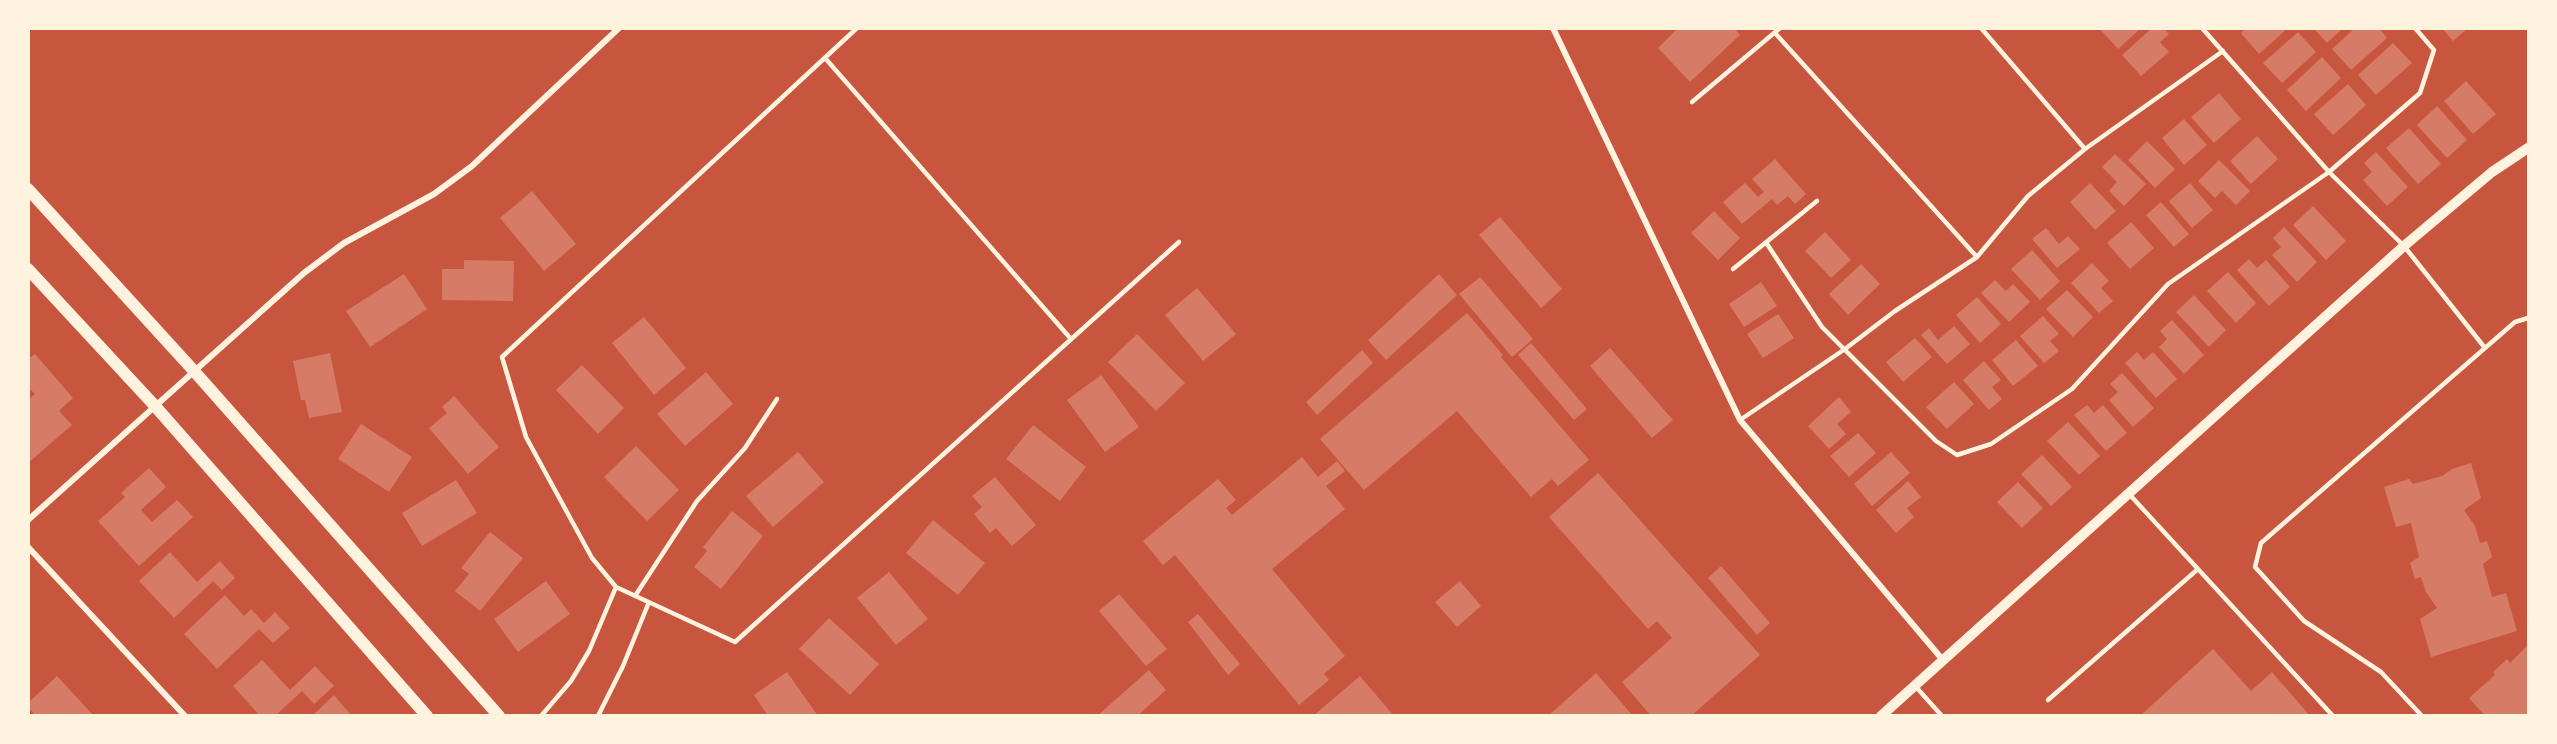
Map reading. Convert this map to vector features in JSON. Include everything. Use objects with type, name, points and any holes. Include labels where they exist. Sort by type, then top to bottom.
[{"type":"main road","points":[[28,189],[194,370],[499,716]]},
{"type":"main road","points":[[28,269],[155,406],[427,716]]},
{"type":"street","points":[[28,520],[304,273],[344,243],[434,194],[472,166],[619,28]]},
{"type":"street","points":[[1553,28],[1740,420],[1942,659]]},
{"type":"street","points":[[1881,716],[2404,246],[2492,172],[2529,148]]},
{"type":"street","points":[[28,547],[185,716]]},
{"type":"lane","points":[[858,28],[502,357],[526,437],[592,558],[616,587],[735,642],[1179,242]]},
{"type":"lane","points":[[1692,102],[1780,28]]},
{"type":"lane","points":[[1980,28],[2085,149]]},
{"type":"lane","points":[[2202,28],[2329,172],[2404,246],[2485,348]]},
{"type":"lane","points":[[1767,244],[1822,327],[1943,446],[1958,455],[1991,444],[2072,389],[2168,284],[2329,172],[2420,93],[2434,50],[2415,28]]},
{"type":"lane","points":[[1775,33],[1977,257]]},
{"type":"lane","points":[[1740,420],[1895,311],[1977,257],[2028,196],[2085,149],[2223,51]]},
{"type":"lane","points":[[825,58],[1071,339]]},
{"type":"lane","points":[[1733,269],[1767,244],[1817,201]]},
{"type":"lane","points":[[2421,716],[2381,672],[2304,621],[2255,567],[2261,543],[2515,322],[2529,318]]},
{"type":"lane","points":[[635,596],[697,501],[745,448],[777,399]]},
{"type":"lane","points":[[2128,493],[2332,716]]},
{"type":"lane","points":[[2048,700],[2198,568]]},
{"type":"lane","points":[[541,716],[571,681],[589,651],[616,587]]},
{"type":"lane","points":[[598,716],[603,711],[649,602]]},
{"type":"lane","points":[[1914,685],[1942,716]]},
{"type":"building","points":[[1678,28],[1734,28],[1740,35],[1690,82],[1658,48]]},
{"type":"building","points":[[2099,28],[2141,28],[2118,49]]},
{"type":"building","points":[[2152,28],[2163,28],[2169,34],[2160,42],[2169,52],[2141,76],[2122,55]]},
{"type":"building","points":[[2246,28],[2288,28],[2259,54],[2241,33]]},
{"type":"building","points":[[2313,28],[2343,28],[2327,43]]},
{"type":"building","points":[[2355,28],[2379,28],[2387,38],[2351,70],[2332,49]]},
{"type":"building","points":[[2442,28],[2468,28],[2453,41]]},
{"type":"building","points":[[2298,32],[2316,52],[2282,83],[2263,63]]},
{"type":"building","points":[[2393,43],[2412,63],[2376,95],[2358,75]]},
{"type":"building","points":[[2322,57],[2341,78],[2306,111],[2287,90]]},
{"type":"building","points":[[2466,81],[2496,114],[2473,134],[2444,101]]},
{"type":"building","points":[[2348,84],[2366,105],[2333,135],[2314,114]]},
{"type":"building","points":[[2219,93],[2241,119],[2214,143],[2191,117]]},
{"type":"building","points":[[2437,106],[2467,140],[2447,158],[2417,125]]},
{"type":"building","points":[[2184,119],[2207,145],[2184,165],[2162,138]]},
{"type":"building","points":[[2409,128],[2441,164],[2418,184],[2386,148]]},
{"type":"building","points":[[2257,136],[2278,159],[2251,184],[2230,161]]},
{"type":"building","points":[[2147,141],[2175,169],[2155,188],[2128,160]]},
{"type":"building","points":[[2376,152],[2408,187],[2387,206],[2363,180],[2372,172],[2364,163]]},
{"type":"building","points":[[2115,154],[2146,184],[2124,206],[2109,191],[2117,182],[2102,167]]},
{"type":"building","points":[[1775,159],[1806,194],[1795,204],[1788,196],[1777,205],[1772,199],[1742,224],[1723,202],[1745,183],[1758,197],[1764,192],[1752,179]]},
{"type":"building","points":[[2219,160],[2250,191],[2236,205],[2222,191],[2215,198],[2198,181]]},
{"type":"building","points":[[2090,183],[2116,211],[2095,230],[2070,202]]},
{"type":"building","points":[[2190,183],[2213,210],[2192,228],[2169,201]]},
{"type":"building","points":[[532,191],[576,244],[544,271],[500,218]]},
{"type":"building","points":[[2161,202],[2189,234],[2174,247],[2146,215]]},
{"type":"building","points":[[2313,206],[2346,241],[2326,260],[2293,225]]},
{"type":"building","points":[[1714,211],[1740,238],[1718,260],[1691,233]]},
{"type":"building","points":[[1500,217],[1562,289],[1541,308],[1479,235]]},
{"type":"building","points":[[2131,222],[2154,248],[2130,269],[2107,243]]},
{"type":"building","points":[[2284,227],[2317,262],[2297,282],[2272,255],[2281,247],[2273,238]]},
{"type":"building","points":[[2046,228],[2059,244],[2068,236],[2080,249],[2057,268],[2032,239]]},
{"type":"building","points":[[1825,232],[1851,260],[1831,278],[1805,251]]},
{"type":"building","points":[[2032,250],[2060,281],[2040,300],[2011,269]]},
{"type":"building","points":[[2249,259],[2257,268],[2266,260],[2290,287],[2269,306],[2237,270]]},
{"type":"building","points":[[464,260],[514,261],[513,301],[442,300],[442,269],[464,269]]},
{"type":"building","points":[[2092,263],[2109,281],[2101,288],[2113,301],[2099,313],[2071,283]]},
{"type":"building","points":[[1861,264],[1880,284],[1848,315],[1829,294]]},
{"type":"building","points":[[2228,272],[2256,303],[2236,323],[2207,291]]},
{"type":"building","points":[[404,274],[427,309],[370,347],[346,311]]},
{"type":"building","points":[[1439,274],[1457,295],[1386,360],[1368,340]]},
{"type":"building","points":[[1480,277],[1533,339],[1512,357],[1459,294]]},
{"type":"building","points":[[1995,280],[2006,291],[2013,284],[2030,302],[2009,322],[1981,293]]},
{"type":"building","points":[[1761,282],[1777,306],[1744,327],[1729,304]]},
{"type":"building","points":[[1197,288],[1236,334],[1203,361],[1165,315]]},
{"type":"building","points":[[2067,290],[2093,317],[2073,337],[2046,309]]},
{"type":"building","points":[[2194,295],[2226,330],[2209,347],[2176,312]]},
{"type":"building","points":[[1977,297],[2001,324],[1980,343],[1956,315]]},
{"type":"building","points":[[1467,313],[1503,355],[1501,357],[1589,460],[1558,486],[1552,479],[1531,497],[1457,411],[1364,490],[1320,439]]},
{"type":"building","points":[[1778,314],[1794,338],[1763,358],[1747,334]]},
{"type":"building","points":[[2043,316],[2059,334],[2050,341],[2059,351],[2044,363],[2020,336]]},
{"type":"building","points":[[644,317],[686,368],[654,395],[612,343]]},
{"type":"building","points":[[2172,320],[2204,355],[2184,374],[2159,347],[2167,339],[2160,331]]},
{"type":"building","points":[[1954,326],[1970,344],[1947,364],[1921,335],[1929,328],[1938,340]]},
{"type":"building","points":[[1137,334],[1185,383],[1156,411],[1108,362]]},
{"type":"building","points":[[1915,338],[1932,357],[1903,382],[1886,362]]},
{"type":"building","points":[[2016,340],[2038,366],[2013,386],[1992,360]]},
{"type":"building","points":[[1531,343],[1587,409],[1574,420],[1518,355]]},
{"type":"building","points":[[1610,348],[1673,420],[1652,438],[1590,366]]},
{"type":"building","points":[[1362,350],[1373,363],[1317,415],[1306,402]]},
{"type":"building","points":[[2137,352],[2144,360],[2153,352],[2177,379],[2156,398],[2125,363]]},
{"type":"building","points":[[330,353],[342,412],[309,418],[305,400],[301,400],[293,361]]},
{"type":"building","points":[[35,354],[73,398],[59,411],[72,425],[28,463],[28,400],[35,394],[28,387],[28,359]]},
{"type":"building","points":[[1984,361],[2001,380],[1992,387],[2002,399],[1989,410],[1963,380]]},
{"type":"building","points":[[582,365],[624,408],[598,434],[556,390]]},
{"type":"building","points":[[706,372],[733,404],[685,446],[657,414]]},
{"type":"building","points":[[2122,373],[2154,408],[2133,427],[2109,400],[2118,392],[2110,384]]},
{"type":"building","points":[[1101,375],[1139,427],[1105,452],[1067,400]]},
{"type":"building","points":[[1954,382],[1974,404],[1947,429],[1926,407]]},
{"type":"building","points":[[454,396],[499,447],[468,474],[429,428],[447,413],[442,407]]},
{"type":"building","points":[[1839,397],[1851,412],[1837,424],[1846,434],[1829,449],[1808,426]]},
{"type":"building","points":[[2087,405],[2094,413],[2103,405],[2127,433],[2106,451],[2074,415]]},
{"type":"building","points":[[2068,422],[2100,456],[2079,475],[2047,441]]},
{"type":"building","points":[[361,424],[412,457],[389,492],[338,459]]},
{"type":"building","points":[[1033,425],[1086,467],[1060,501],[1006,459]]},
{"type":"building","points":[[1858,433],[1876,453],[1849,477],[1830,456]]},
{"type":"building","points":[[636,446],[679,490],[647,521],[604,477]]},
{"type":"building","points":[[798,452],[824,482],[773,527],[746,496]]},
{"type":"building","points":[[1891,452],[1910,473],[1872,506],[1854,484]]},
{"type":"building","points":[[2042,455],[2072,487],[2051,506],[2021,474]]},
{"type":"building","points":[[1302,457],[1318,477],[1337,461],[1345,471],[1326,486],[1345,509],[1272,569],[1345,656],[1324,674],[1329,680],[1299,705],[1175,555],[1163,565],[1143,541],[1218,479],[1236,500],[1226,508],[1232,515]]},
{"type":"building","points":[[2471,463],[2481,498],[2464,510],[2475,526],[2480,543],[2487,541],[2492,557],[2483,564],[2492,597],[2506,593],[2517,631],[2431,657],[2420,619],[2437,608],[2426,592],[2421,577],[2415,579],[2410,563],[2419,557],[2411,523],[2396,527],[2384,487],[2409,479],[2413,484],[2442,476],[2452,469]]},
{"type":"building","points":[[149,468],[166,487],[141,510],[152,522],[177,500],[193,517],[139,566],[98,521],[125,497],[121,493]]},
{"type":"building","points":[[1598,473],[1760,655],[1691,716],[1651,716],[1622,682],[1672,638],[1657,621],[1648,629],[1549,517]]},
{"type":"building","points":[[995,477],[1036,525],[1012,546],[996,528],[990,533],[974,514],[982,507],[972,496]]},
{"type":"building","points":[[456,480],[477,513],[422,546],[402,513]]},
{"type":"building","points":[[1908,481],[1921,497],[1907,508],[1914,517],[1896,533],[1876,510]]},
{"type":"building","points":[[2018,482],[2043,508],[2022,528],[1997,502]]},
{"type":"building","points":[[732,511],[763,536],[721,589],[694,567],[707,551],[703,547]]},
{"type":"building","points":[[933,520],[985,563],[958,595],[906,553]]},
{"type":"building","points":[[490,532],[523,558],[480,611],[455,591],[469,574],[461,568]]},
{"type":"building","points":[[170,552],[197,582],[220,561],[235,578],[222,590],[213,581],[174,618],[139,581]]},
{"type":"building","points":[[1721,566],[1770,623],[1757,635],[1708,578]]},
{"type":"building","points":[[889,572],[928,619],[896,645],[857,598]]},
{"type":"building","points":[[546,581],[570,614],[518,652],[494,619]]},
{"type":"building","points":[[1460,581],[1481,606],[1457,627],[1435,602]]},
{"type":"building","points":[[1119,594],[1167,649],[1146,666],[1099,611]]},
{"type":"building","points":[[225,595],[244,616],[251,609],[264,623],[275,612],[290,628],[273,643],[259,629],[217,669],[184,634]]},
{"type":"building","points":[[1198,614],[1240,664],[1228,675],[1188,622]]},
{"type":"building","points":[[829,618],[879,664],[850,695],[799,649]]},
{"type":"building","points":[[2528,645],[2528,716],[2485,716],[2469,698],[2495,675],[2493,672],[2507,659],[2510,663]]},
{"type":"building","points":[[2213,649],[2251,691],[2272,672],[2310,716],[2140,716]]},
{"type":"building","points":[[262,660],[290,690],[315,666],[334,686],[314,704],[302,691],[275,716],[260,716],[233,686]]},
{"type":"building","points":[[1149,670],[1166,690],[1137,716],[1097,716]]},
{"type":"building","points":[[787,672],[818,716],[768,716],[754,695]]},
{"type":"building","points":[[1596,673],[1633,716],[1548,716]]},
{"type":"building","points":[[57,676],[94,716],[36,716],[28,707],[28,703]]},
{"type":"building","points":[[1360,676],[1394,716],[1313,716]]},
{"type":"building","points":[[334,695],[352,716],[312,716]]}]
